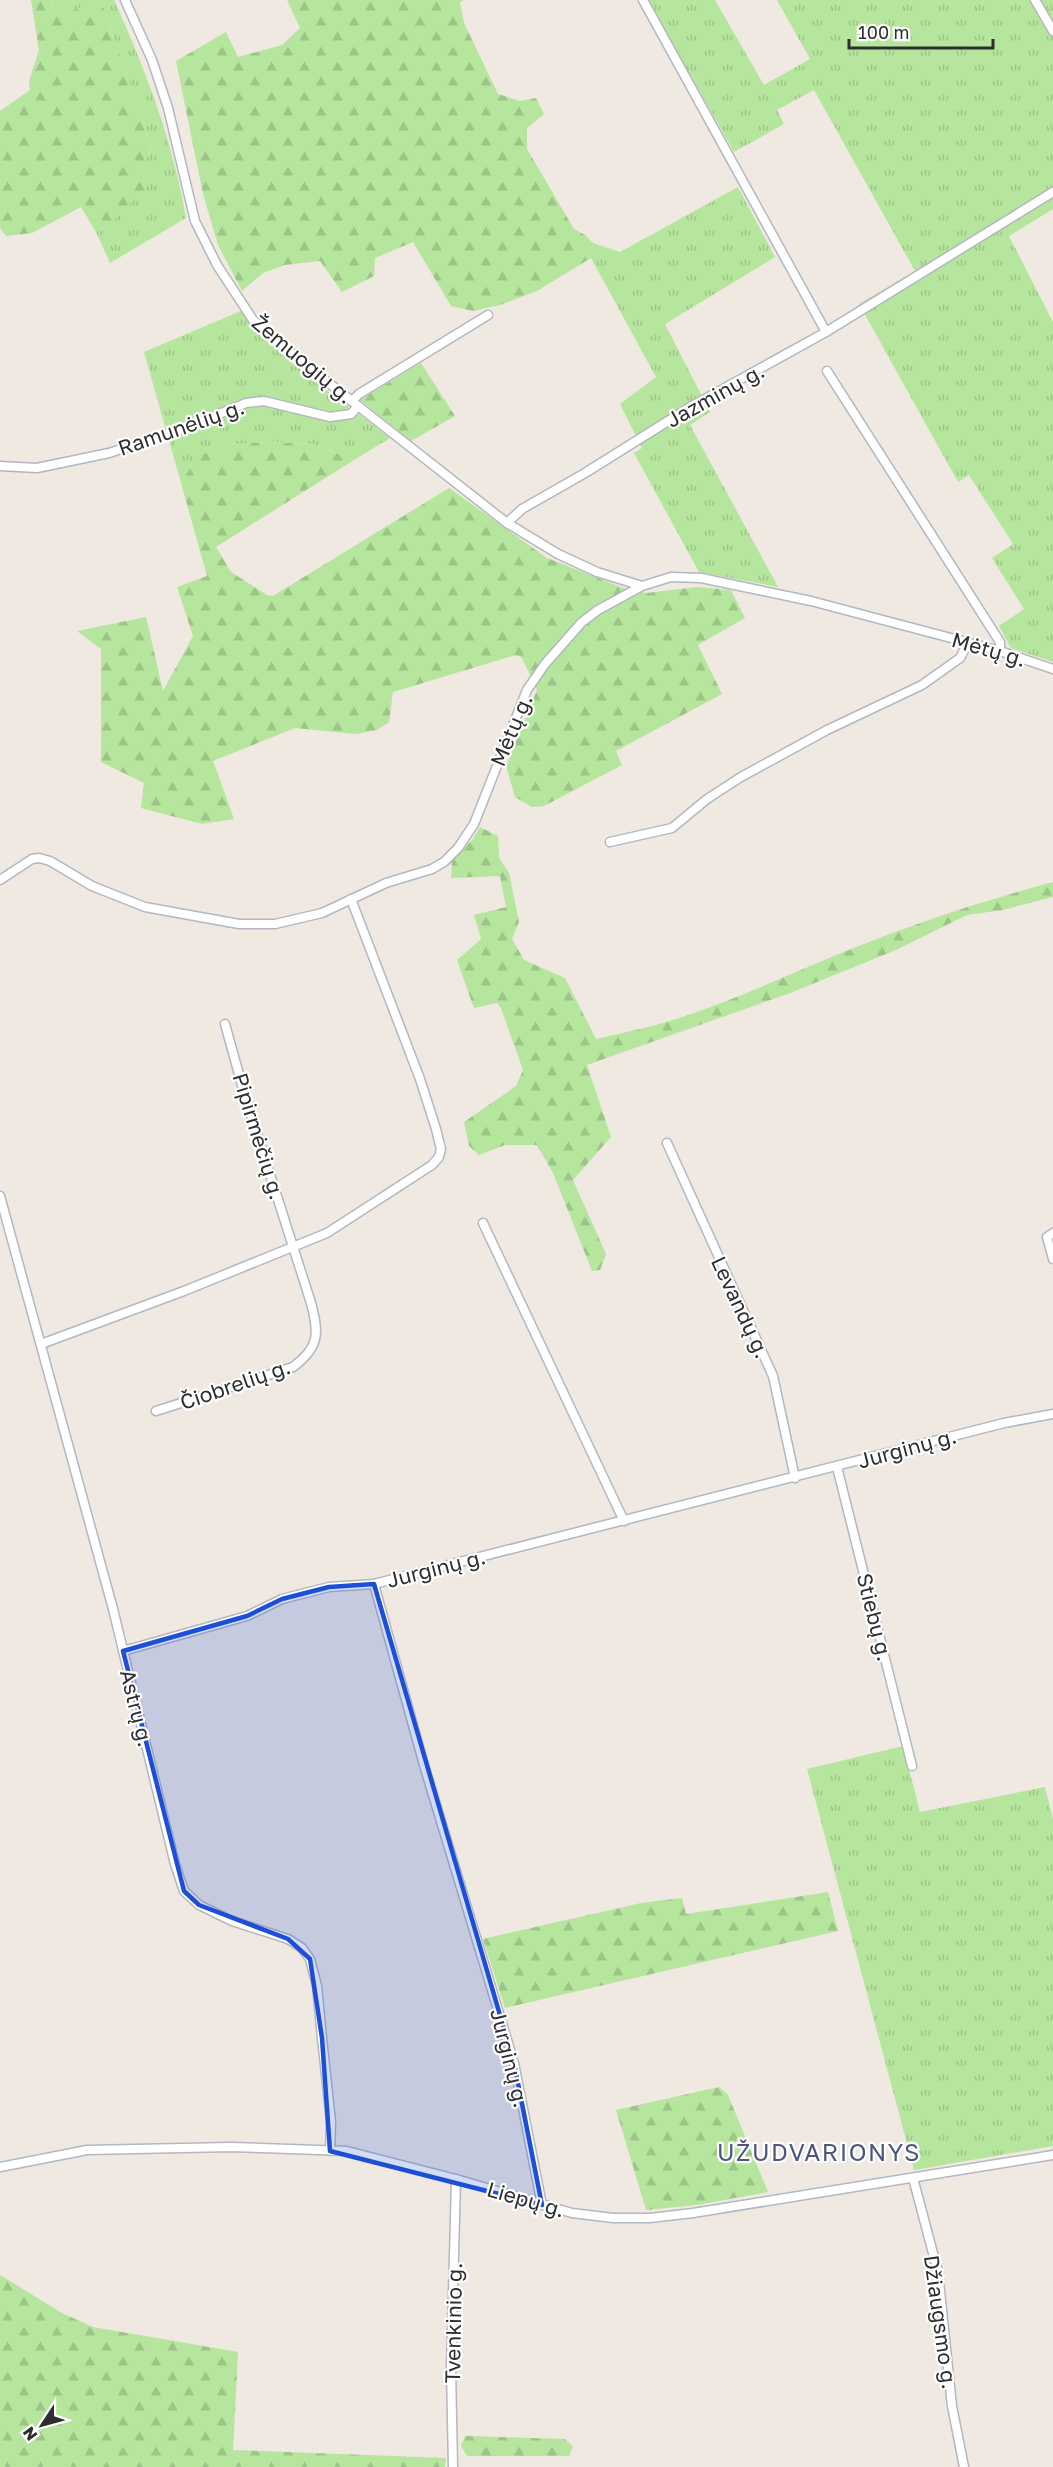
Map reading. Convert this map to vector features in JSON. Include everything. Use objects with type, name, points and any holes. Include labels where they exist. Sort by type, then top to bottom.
[{"type":"street","name":"Žemuogių g.","points":[[125,0],[152,60],[168,108],[195,221],[217,265],[253,320],[355,404],[507,523],[558,554],[597,572],[642,586]]},
{"type":"street","points":[[643,0],[826,332]]},
{"type":"street","points":[[1035,0],[1053,31]]},
{"type":"street","name":"Jazminų g.","points":[[507,523],[522,509],[585,473],[692,406],[826,332],[1053,192]]},
{"type":"street","name":"Ramunėlių g.","points":[[0,466],[37,468],[109,453],[177,431],[246,403],[264,401],[330,417],[351,414],[359,394],[488,315]]},
{"type":"street","points":[[827,371],[1000,642],[1000,651]]},
{"type":"street","name":"Mėtų g.","points":[[0,880],[32,859],[39,858],[50,861],[92,886],[145,907],[239,924],[275,924],[306,918],[386,883],[432,869],[444,862],[458,848],[474,824],[527,690],[544,664],[582,622],[616,599],[642,586],[671,577],[701,578],[811,601],[1000,651],[1053,669]]},
{"type":"street","points":[[610,842],[672,828],[707,799],[741,777],[827,730],[922,685],[960,658],[968,643]]},
{"type":"street","points":[[41,1344],[184,1291],[327,1233],[432,1165],[440,1157],[441,1149],[420,1079],[351,899]]},
{"type":"street","name":"Pipirmėčių g.","points":[[225,1024],[245,1096],[294,1247]]},
{"type":"street","name":"Levandų g.","points":[[666,1143],[773,1376],[795,1478]]},
{"type":"street","name":"Astrų g.","points":[[0,1197],[123,1651],[175,1864],[184,1891],[199,1905],[210,1911],[232,1921],[288,1939],[302,1948],[310,1959],[317,1986],[324,2048],[331,2122],[330,2151]]},
{"type":"street","points":[[483,1222],[624,1521]]},
{"type":"street","points":[[1053,1233],[1047,1237],[1053,1259]]},
{"type":"street","name":"Čiobrelių g.","points":[[156,1410],[293,1367],[307,1355],[316,1338],[317,1328],[294,1247]]},
{"type":"street","name":"Jurginų g.","points":[[542,2205],[514,2063],[424,1765],[374,1584],[1004,1423],[1053,1414]]},
{"type":"street","name":"Stiebų g.","points":[[837,1467],[912,1766]]},
{"type":"street","points":[[123,1651],[247,1616],[292,1596],[329,1587],[358,1583],[374,1584]]},
{"type":"street","name":"Liepų g.","points":[[0,2167],[87,2150],[231,2147],[347,2151],[456,2179],[572,2213],[613,2218],[650,2218],[1053,2155]]},
{"type":"street","name":"Džiaugsmo g.","points":[[913,2178],[938,2272],[952,2406],[964,2467]]},
{"type":"street","name":"Tvenkinio g.","points":[[453,2467],[451,2369],[456,2179]]},
{"type":"highlighted area","points":[[374,1584],[514,2063],[542,2205],[330,2151],[322,2038],[310,1959],[288,1939],[199,1905],[184,1891],[123,1651],[247,1616],[282,1599],[329,1587]]},
{"type":"green space","points":[[31,0],[50,0],[55,15],[97,3],[103,6],[152,149],[141,167],[147,179],[147,187],[106,228],[96,232],[81,207],[32,233],[6,236],[0,228],[0,111],[30,90],[29,81],[39,50]]},
{"type":"green space","points":[[50,0],[114,0],[137,53],[174,161],[186,218],[110,263],[96,232],[106,228],[147,179],[141,167],[152,149],[103,6],[97,3],[55,15]]},
{"type":"green space","points":[[287,0],[464,0],[460,2],[464,23],[498,94],[520,101],[536,98],[544,114],[527,128],[527,149],[574,229],[593,243],[591,258],[537,291],[500,305],[473,311],[451,306],[413,242],[375,258],[374,276],[342,292],[320,261],[285,265],[263,273],[242,291],[218,245],[203,194],[176,61],[226,32],[238,57],[282,45],[300,28]]},
{"type":"green space","points":[[648,0],[715,0],[764,85],[810,59],[777,0],[1053,0],[1053,209],[1009,236],[1053,322],[1053,662],[1011,648],[999,626],[1024,609],[992,558],[1013,544],[969,475],[958,482],[859,304],[915,271],[814,90],[777,110],[784,124],[734,152]]},
{"type":"green space","points":[[738,187],[775,257],[665,324],[710,412],[690,425],[778,587],[699,572],[634,453],[642,448],[620,404],[656,377],[591,258],[593,243],[620,252]]},
{"type":"green space","points":[[241,311],[293,363],[390,438],[354,460],[313,444],[266,442],[227,445],[199,456],[181,483],[144,352]]},
{"type":"green space","points":[[421,363],[455,416],[411,441],[360,400]]},
{"type":"green space","points":[[266,442],[313,444],[354,460],[216,547],[231,572],[267,595],[273,596],[449,488],[547,558],[623,588],[646,593],[697,587],[731,590],[745,618],[698,645],[722,694],[616,751],[622,765],[544,806],[532,807],[515,797],[506,766],[537,690],[522,658],[516,655],[393,692],[389,722],[377,730],[356,734],[295,728],[213,761],[234,819],[202,824],[141,808],[144,783],[101,762],[101,649],[77,631],[146,617],[163,691],[193,636],[177,587],[207,576],[181,483],[198,456],[227,445]]},
{"type":"green space","points":[[480,827],[498,836],[499,858],[509,873],[519,922],[512,939],[524,960],[565,978],[596,1039],[656,1025],[697,1012],[841,953],[972,905],[1053,882],[1053,897],[1003,910],[967,915],[896,950],[790,993],[587,1065],[611,1137],[573,1180],[606,1254],[600,1270],[592,1271],[553,1173],[537,1145],[505,1145],[479,1155],[469,1146],[464,1122],[516,1086],[523,1070],[501,1008],[497,1003],[474,1008],[457,960],[481,939],[474,915],[506,907],[500,876],[451,878],[452,861],[473,839]]},
{"type":"green space","points":[[903,1746],[920,1812],[1045,1787],[1053,1819],[1053,2146],[914,2170],[807,1769]]},
{"type":"green space","points":[[828,1892],[838,1931],[505,2008],[483,1939],[641,1903],[682,1898],[686,1914]]},
{"type":"green space","points":[[719,2087],[728,2095],[768,2192],[697,2205],[646,2210],[616,2110]]},
{"type":"green space","points":[[0,2275],[62,2313],[93,2327],[238,2352],[233,2450],[446,2458],[445,2467],[0,2467]]},
{"type":"green space","points":[[465,2436],[565,2439],[573,2447],[569,2456],[467,2456],[461,2446]]},
{"type":"district","name":"UŽUDVARIONYS","points":[[819,2151]]}]
